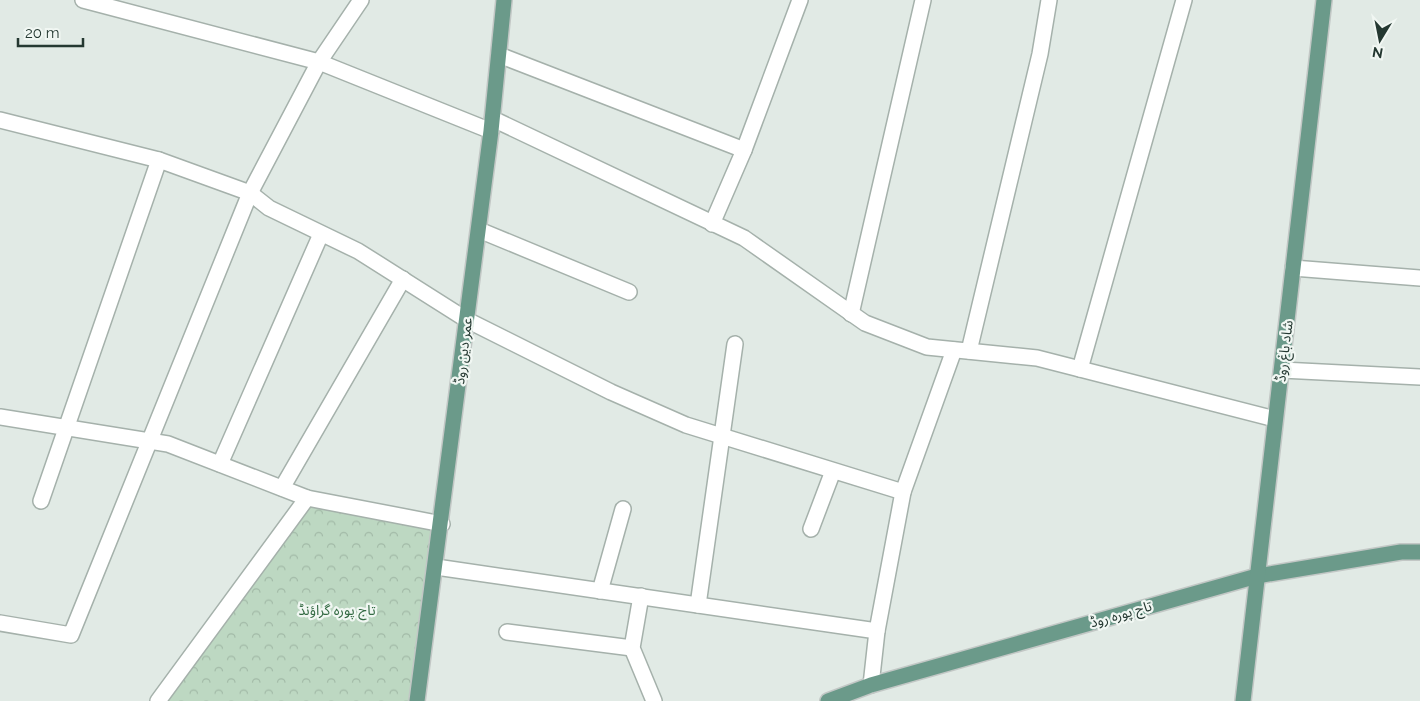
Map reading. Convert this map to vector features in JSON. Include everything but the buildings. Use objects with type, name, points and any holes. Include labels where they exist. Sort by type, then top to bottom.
[{"type":"main road","name":"عمر دین روڈ","points":[[417,701],[442,524],[479,230],[492,125],[504,0]]},
{"type":"main road","name":"شاد باغ روڈ","points":[[1242,701],[1324,0]]},
{"type":"main road","name":"تاج پورہ روڈ","points":[[835,700],[871,685],[1257,576],[1401,552],[1420,552]]},
{"type":"street","points":[[82,0],[319,62],[492,125],[744,238],[865,324],[927,347],[1037,358],[1275,419]]},
{"type":"street","points":[[0,624],[71,635],[250,193],[319,62],[361,0]]},
{"type":"street","points":[[712,224],[744,150],[800,0]]},
{"type":"street","points":[[851,314],[922,0]]},
{"type":"street","points":[[871,685],[877,631],[903,492],[961,351],[1040,54],[1049,0]]},
{"type":"street","points":[[1080,369],[1184,0]]},
{"type":"street","points":[[499,55],[744,150]]},
{"type":"street","points":[[0,120],[159,160],[250,193],[269,208],[358,251],[467,320],[611,392],[686,425],[903,492]]},
{"type":"street","points":[[41,501],[159,160]]},
{"type":"street","points":[[479,230],[629,292]]},
{"type":"street","points":[[220,464],[321,234]]},
{"type":"street","points":[[1293,268],[1419,274]]},
{"type":"street","points":[[282,488],[402,279]]},
{"type":"street","points":[[698,605],[735,344]]},
{"type":"street","points":[[1282,370],[1420,378]]},
{"type":"street","points":[[0,418],[168,444],[307,498],[442,524]]},
{"type":"street","points":[[811,529],[833,470]]},
{"type":"street","points":[[158,701],[307,498]]},
{"type":"street","points":[[600,591],[623,509]]},
{"type":"street","points":[[436,567],[877,631]]},
{"type":"street","points":[[640,596],[632,648],[654,701]]},
{"type":"street","points":[[507,632],[632,648]]},
{"type":"green space","name":"تاج پورہ گراؤنڈ","points":[[307,498],[442,524],[414,701],[158,701]]}]
